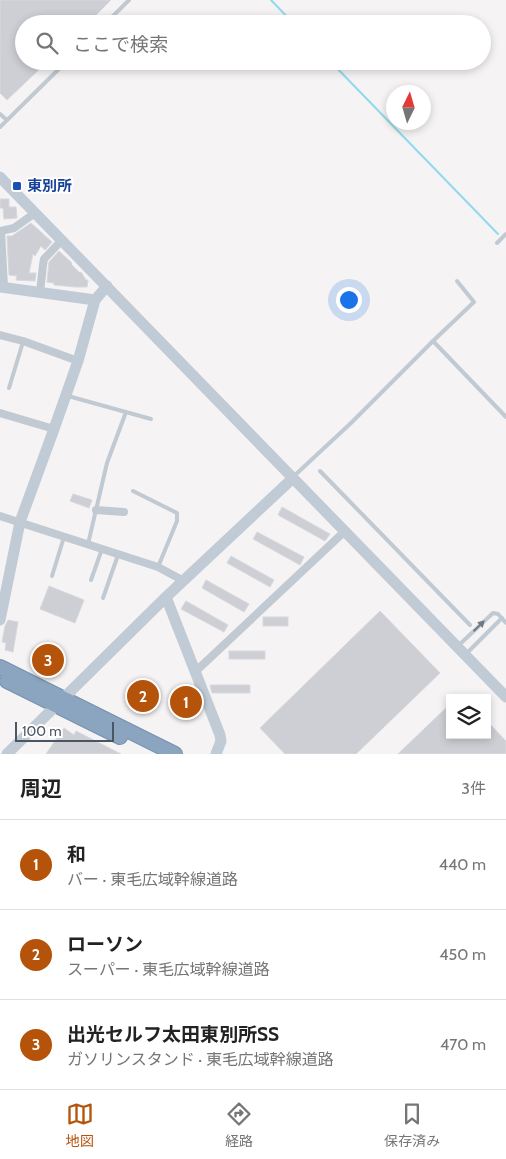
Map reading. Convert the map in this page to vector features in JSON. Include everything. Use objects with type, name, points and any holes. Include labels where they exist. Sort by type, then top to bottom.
[{"type":"highway","points":[[0,667],[154,754]]},
{"type":"highway","points":[[0,677],[175,754]]},
{"type":"street","points":[[0,177],[506,697]]},
{"type":"street","points":[[35,213],[14,228],[1,231],[2,287],[95,300]]},
{"type":"street","points":[[40,292],[44,259],[62,240]]},
{"type":"street","points":[[0,620],[20,522],[66,396],[95,300],[107,286]]},
{"type":"street","points":[[0,335],[78,360]]},
{"type":"street","points":[[0,413],[54,430]]},
{"type":"street","points":[[9,754],[166,597],[293,478]]},
{"type":"street","points":[[96,510],[124,512]]},
{"type":"street","points":[[0,516],[158,568],[184,581]]},
{"type":"street","points":[[194,672],[345,531]]},
{"type":"street","points":[[166,597],[220,735],[221,741],[216,754]]},
{"type":"lane","points":[[114,15],[129,0]]},
{"type":"lane","points":[[0,127],[58,70]]},
{"type":"lane","points":[[0,114],[7,120]]},
{"type":"lane","points":[[497,243],[506,234]]},
{"type":"lane","points":[[293,478],[474,302],[457,281]]},
{"type":"lane","points":[[9,388],[23,341]]},
{"type":"lane","points":[[433,341],[506,417]]},
{"type":"lane","points":[[66,396],[151,419]]},
{"type":"lane","points":[[88,545],[107,463],[126,412]]},
{"type":"lane","points":[[320,471],[470,625]]},
{"type":"lane","points":[[133,491],[176,513],[177,521],[158,568]]},
{"type":"lane","points":[[52,576],[64,537]]},
{"type":"lane","points":[[92,580],[102,549]]},
{"type":"lane","points":[[102,598],[118,554]]},
{"type":"lane","points":[[461,651],[493,613],[498,614],[506,622]]},
{"type":"lane","points":[[461,651],[502,618]]},
{"type":"building","points":[[0,0],[111,0],[96,15],[15,15],[15,70],[39,70],[7,100],[0,93]]},
{"type":"building","points":[[0,199],[9,199],[9,207],[16,207],[17,218],[4,219],[3,208],[0,208]]},
{"type":"building","points":[[31,223],[52,242],[45,250],[41,246],[35,256],[33,254],[29,273],[36,273],[35,281],[16,280],[17,276],[9,275],[7,236],[12,236]]},
{"type":"building","points":[[59,251],[88,280],[87,287],[54,285],[54,283],[47,282],[49,262]]},
{"type":"building","points":[[73,494],[92,500],[89,508],[70,501]]},
{"type":"building","points":[[282,507],[330,534],[325,541],[278,515]]},
{"type":"building","points":[[257,532],[304,557],[300,565],[253,539]]},
{"type":"building","points":[[231,556],[274,580],[270,587],[227,563]]},
{"type":"building","points":[[206,580],[249,604],[244,612],[202,588]]},
{"type":"building","points":[[49,586],[84,600],[75,623],[40,609]]},
{"type":"building","points":[[186,601],[228,625],[224,632],[181,609]]},
{"type":"building","points":[[380,611],[440,673],[356,754],[285,754],[260,728]]},
{"type":"building","points":[[263,617],[288,617],[288,626],[263,626]]},
{"type":"building","points":[[8,620],[18,622],[13,652],[5,650],[6,643],[2,642]]},
{"type":"building","points":[[34,648],[53,658],[50,665],[31,655]]},
{"type":"building","points":[[229,651],[265,651],[265,659],[229,659]]},
{"type":"building","points":[[210,685],[250,685],[250,693],[212,693]]},
{"type":"building","points":[[186,688],[190,691],[181,703],[177,700]]},
{"type":"building","points":[[446,708],[446,739],[491,739],[491,725],[506,741],[506,754],[398,754]]},
{"type":"building","points":[[64,728],[74,735],[76,731],[121,754],[46,754]]},
{"type":"waterway","points":[[271,0],[285,15]]},
{"type":"waterway","points":[[339,70],[498,234]]},
{"type":"place","name":"東別所","points":[[17,186]]},
{"type":"place","name":"出光セルフ太田東別所SS","points":[[48,660]]},
{"type":"place","name":"ローソン","points":[[143,696]]},
{"type":"place","name":"和","points":[[186,702]]}]
